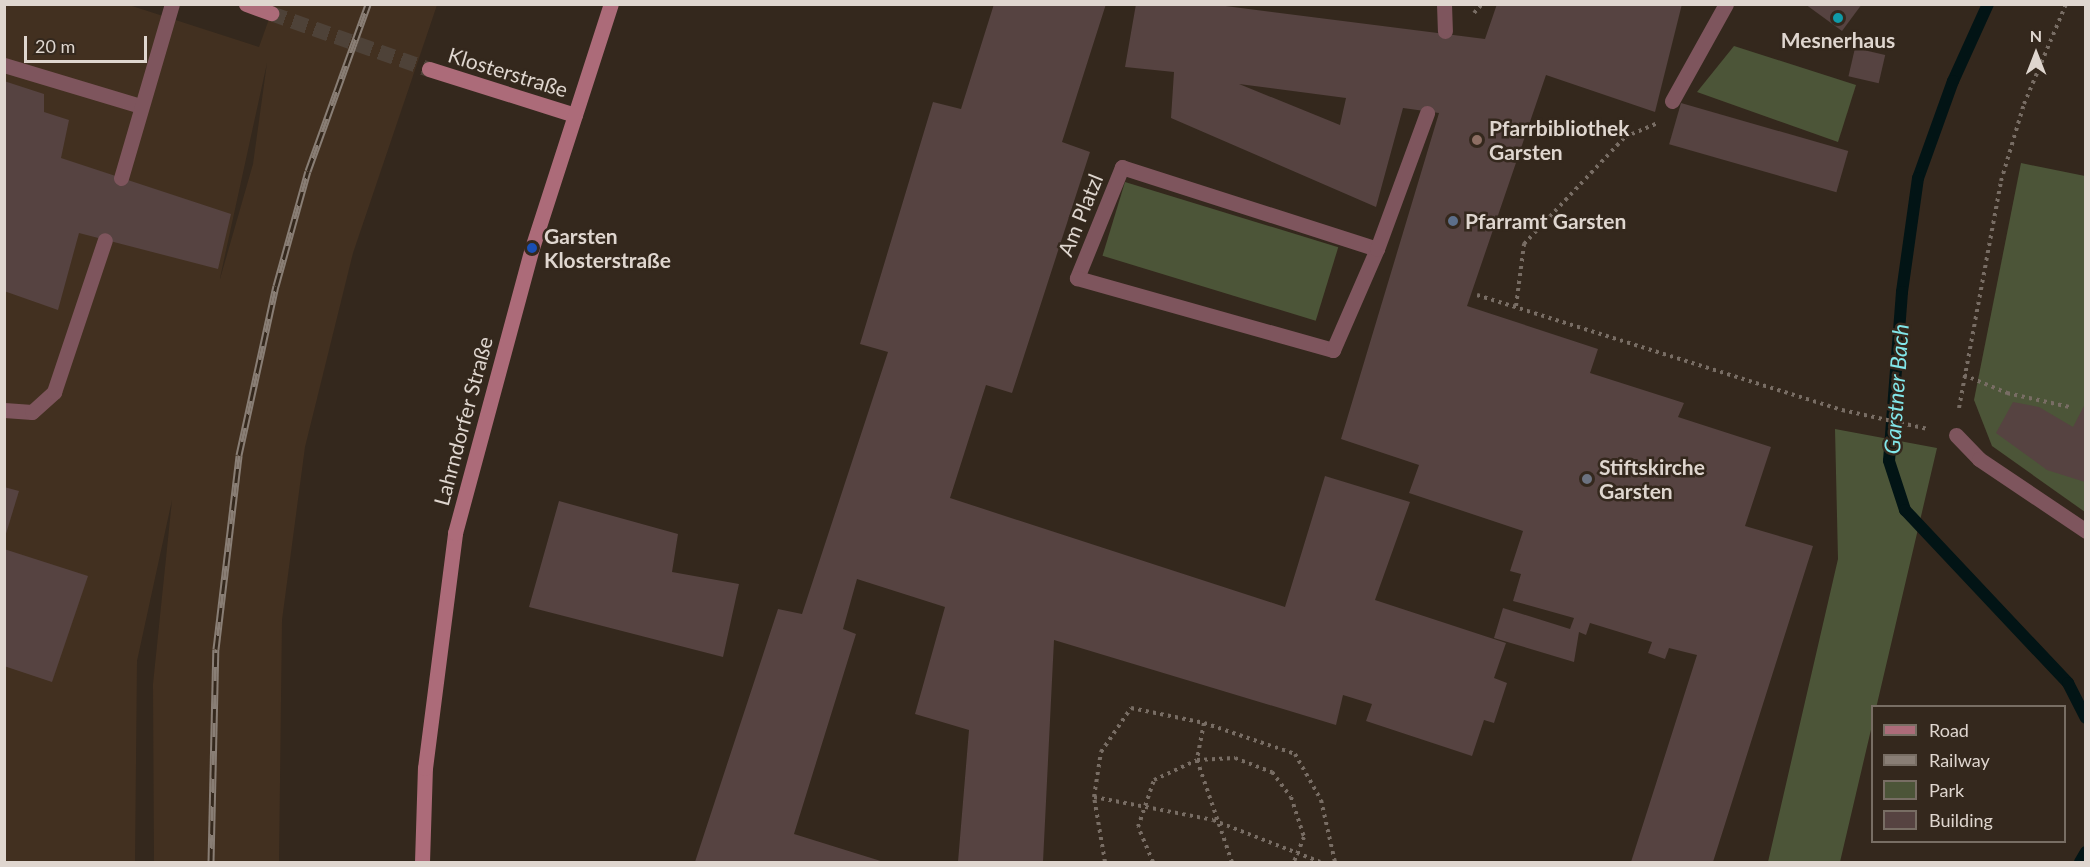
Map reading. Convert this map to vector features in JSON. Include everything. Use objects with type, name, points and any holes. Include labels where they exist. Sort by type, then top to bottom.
[{"type":"street","points":[[122,178],[172,4]]},
{"type":"street","points":[[246,4],[271,13]]},
{"type":"street","name":"Lahrndorfer Straße","points":[[422,862],[424,768],[455,533],[482,421],[611,4]]},
{"type":"street","points":[[1444,4],[1445,31]]},
{"type":"street","points":[[1672,101],[1726,4]]},
{"type":"street","points":[[4,65],[141,106]]},
{"type":"street","name":"Klosterstraße","points":[[429,69],[575,115]]},
{"type":"street","name":"Am Platzl","points":[[1377,249],[1122,167],[1077,278],[1333,350],[1377,249],[1427,113]]},
{"type":"street","points":[[4,410],[32,412],[54,392],[105,240]]},
{"type":"street","points":[[1956,435],[1979,459],[2085,531]]},
{"type":"path","points":[[1956,435],[1964,375],[2001,181],[2024,104],[2066,4]]},
{"type":"path","points":[[1516,306],[1524,244],[1625,137],[1662,122],[1672,101]]},
{"type":"path","points":[[1478,295],[1842,410],[1937,431]]},
{"type":"path","points":[[1964,375],[2007,393],[2069,407]]},
{"type":"path","points":[[1105,862],[1094,797],[1101,753],[1131,708],[1204,723],[1295,754],[1321,800],[1335,862]]},
{"type":"path","points":[[1204,723],[1197,760],[1213,820],[1232,862]]},
{"type":"path","points":[[1153,862],[1138,827],[1142,806],[1154,780],[1197,760],[1235,758],[1272,772],[1294,807],[1304,837],[1294,862]]},
{"type":"path","points":[[1094,797],[1213,820],[1320,862]]},
{"type":"shaded area","points":[[5,5],[129,5],[259,47],[274,5],[437,5],[353,253],[305,447],[282,620],[279,862],[154,862],[153,684],[172,500],[137,661],[135,862],[5,862]],"holes":[[[267,63],[253,164],[220,279]]]},
{"type":"green space","points":[[1734,46],[1856,85],[1838,142],[1697,92]]},
{"type":"green space","points":[[2021,163],[2085,176],[2085,512],[1992,446],[1974,400]]},
{"type":"green space","points":[[1125,182],[1338,247],[1316,321],[1102,256]]},
{"type":"green space","points":[[1835,429],[1937,448],[1877,705],[1871,705],[1871,730],[1840,862],[1768,862],[1838,559]]},
{"type":"building","points":[[994,4],[1106,4],[1062,142],[1090,152],[1012,393],[986,385],[950,498],[1285,607],[1325,476],[1410,502],[1375,600],[1506,643],[1494,678],[1507,683],[1494,723],[1484,720],[1472,756],[1366,721],[1372,704],[1343,695],[1336,725],[1054,640],[1043,862],[958,862],[969,730],[915,714],[945,607],[857,579],[843,629],[856,634],[794,834],[884,862],[695,862],[778,609],[802,614],[888,352],[860,344],[933,102],[961,109]]},
{"type":"building","points":[[1136,4],[1210,4],[1485,39],[1497,4],[1682,4],[1655,112],[1546,75],[1467,306],[1598,349],[1590,373],[1684,403],[1678,417],[1771,447],[1745,526],[1813,546],[1713,862],[1631,862],[1697,655],[1669,648],[1665,659],[1648,653],[1652,642],[1590,623],[1586,635],[1579,632],[1574,662],[1494,638],[1503,608],[1570,629],[1574,618],[1513,601],[1521,574],[1510,571],[1523,531],[1409,493],[1419,465],[1341,439],[1439,113],[1403,108],[1376,207],[1171,118],[1174,72],[1125,67]],"holes":[[[1239,84],[1346,98],[1340,125]]]},
{"type":"building","name":"Mesnerhaus","points":[[1805,4],[1862,4],[1842,31]]},
{"type":"building","points":[[1855,48],[1885,55],[1879,83],[1848,76]]},
{"type":"building","points":[[4,81],[44,94],[44,112],[69,120],[61,158],[231,214],[218,269],[79,233],[58,310],[4,291]]},
{"type":"building","points":[[1681,103],[1848,151],[1836,192],[1669,144]]},
{"type":"building","points":[[2013,402],[2039,407],[2073,427],[2085,404],[2085,482],[2047,470],[1996,433]]},
{"type":"building","points":[[4,487],[19,491],[5,537],[4,537]]},
{"type":"building","points":[[559,501],[678,534],[672,572],[739,584],[723,657],[529,607]]},
{"type":"building","points":[[4,549],[88,576],[52,682],[4,666]]},
{"type":"waterway","name":"Garstner Bach","points":[[1988,4],[1953,81],[1918,178],[1902,292],[1889,461],[1905,510],[2068,683],[2086,718]]},
{"type":"waterway","name":"Garstner Bach","points":[[2080,862],[2086,852]]},
{"type":"tunnel","points":[[271,13],[429,69]]},
{"type":"railway","points":[[211,862],[216,649],[239,455],[276,286],[308,171],[368,4]]},
{"type":"place","name":"Mesnerhaus","points":[[1838,18]]},
{"type":"place","name":"Pfarrbibliothek Garsten","points":[[1477,140]]},
{"type":"place","name":"Pfarramt Garsten","points":[[1453,221]]},
{"type":"place","name":"Garsten Klosterstraße","points":[[532,248]]},
{"type":"place","name":"Stiftskirche Garsten","points":[[1587,479]]}]
